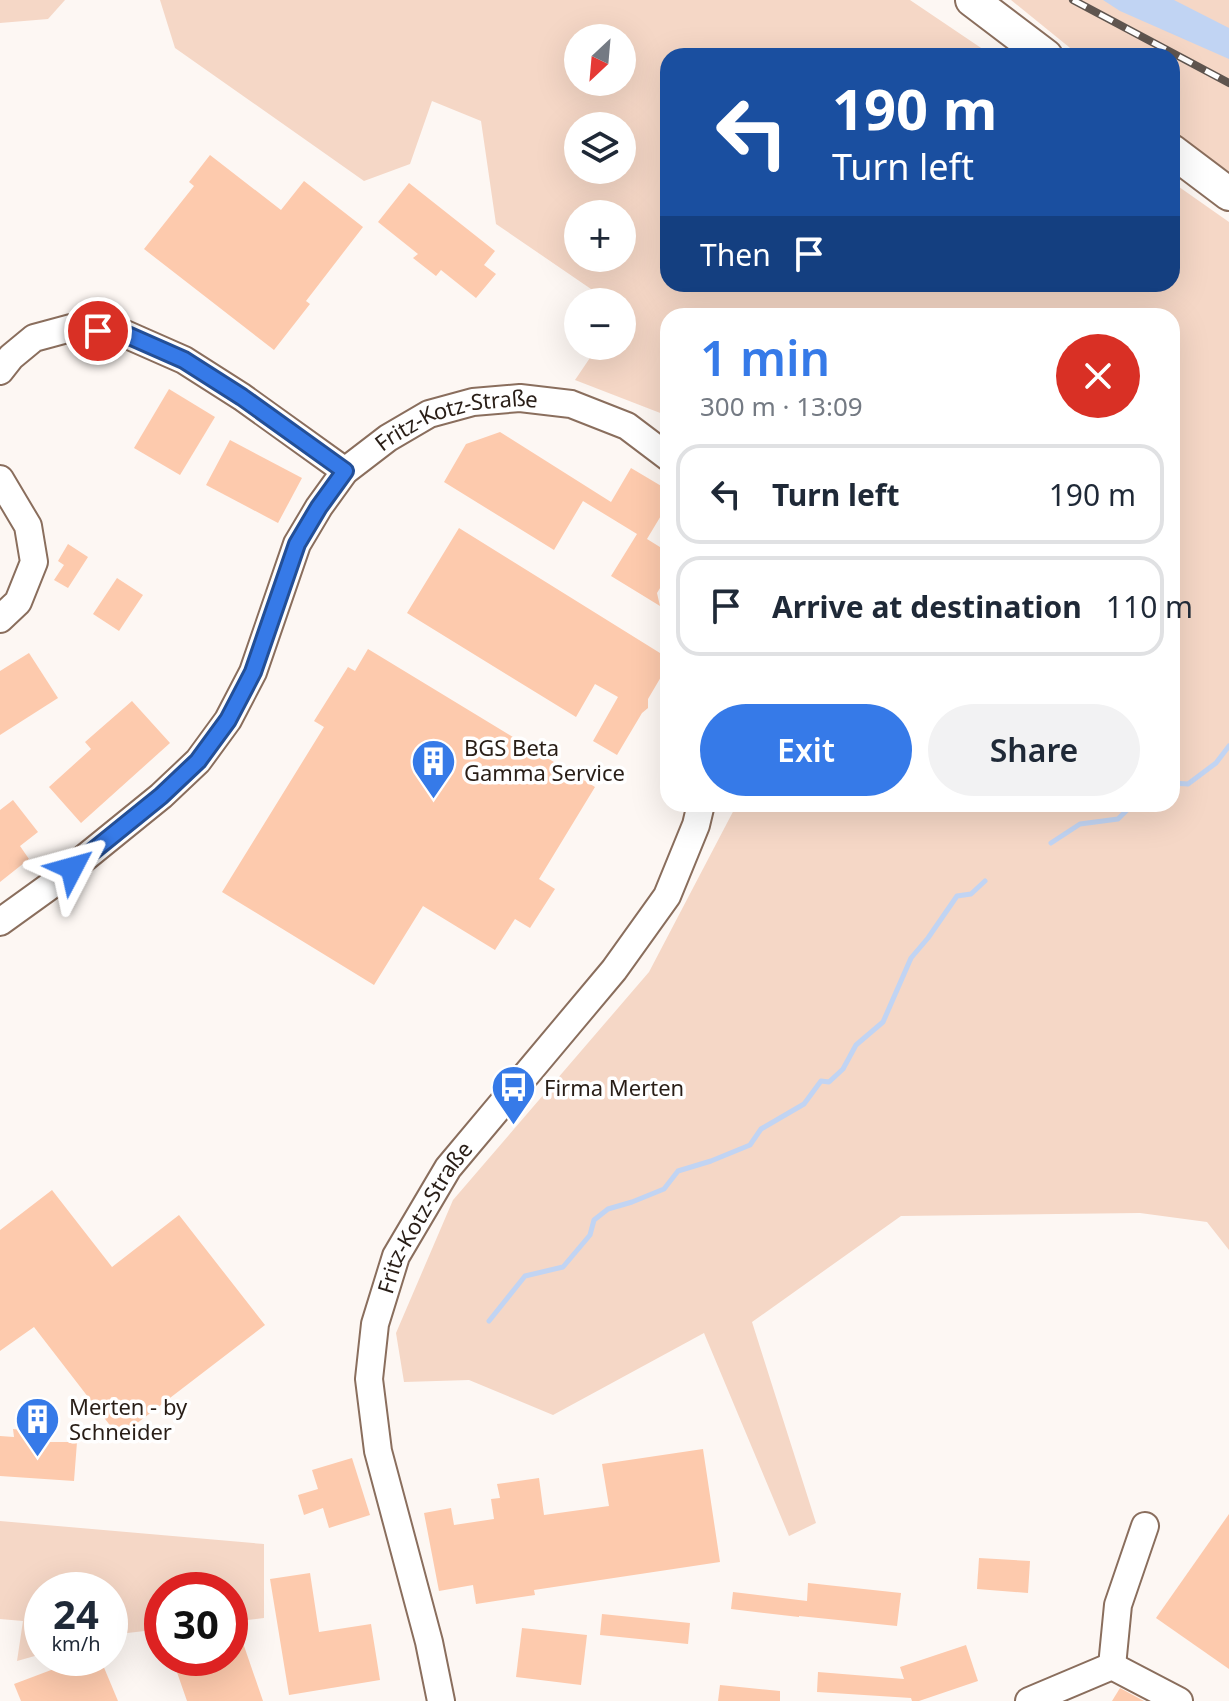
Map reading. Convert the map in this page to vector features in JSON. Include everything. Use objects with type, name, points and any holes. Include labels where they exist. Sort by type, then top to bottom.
[{"type":"main road","points":[[972,0],[1035,48]]},
{"type":"main road","points":[[1180,157],[1223,188]]},
{"type":"street","points":[[0,371],[34,338],[71,328],[125,334],[184,360],[242,397],[345,471]]},
{"type":"street","name":"Fritz-Kotz-Straße","points":[[0,922],[50,886],[161,796],[198,761],[228,720],[253,672],[297,544],[345,471],[388,438],[429,414],[473,402],[520,398],[571,404],[627,426],[660,451]]},
{"type":"street","points":[[0,479],[28,526],[34,562],[18,602],[0,619]]},
{"type":"street","name":"Fritz-Kotz-Straße","points":[[441,1701],[429,1642],[378,1451],[369,1379],[375,1324],[396,1256],[448,1168],[614,970],[667,896],[699,812]]},
{"type":"street","points":[[1112,1666],[1118,1605],[1145,1526]]},
{"type":"street","points":[[1029,1701],[1112,1666]]},
{"type":"street","points":[[1112,1666],[1179,1701]]},
{"type":"shaded area","points":[[0,0],[65,0],[48,19],[0,23]]},
{"type":"shaded area","points":[[160,0],[910,0],[981,48],[660,48],[660,292],[1180,292],[1180,188],[1229,222],[1229,1250],[1207,1222],[1140,1213],[901,1216],[752,1322],[816,1523],[789,1536],[704,1333],[553,1415],[469,1380],[404,1382],[396,1333],[453,1200],[649,972],[733,812],[1180,812],[1180,308],[660,308],[660,413],[575,380],[589,360],[636,360],[636,288],[590,288],[566,272],[636,272],[636,200],[564,200],[564,271],[496,224],[481,121],[432,101],[410,164],[364,181],[175,48]]},
{"type":"shaded area","points":[[1011,0],[1229,0],[1229,171],[1199,154],[1180,139],[1180,48],[1070,48]]},
{"type":"shaded area","points":[[0,1521],[264,1544],[264,1618],[248,1620],[248,1572],[144,1572],[144,1631],[128,1633],[128,1572],[24,1572],[24,1659],[17,1661],[23,1621],[0,1619]]},
{"type":"water","points":[[1103,0],[1174,0],[1229,28],[1229,59],[1120,11]]},
{"type":"building","points":[[210,155],[281,210],[304,181],[363,227],[306,301],[310,304],[274,350],[144,249],[194,186],[189,182]]},
{"type":"building","points":[[409,183],[495,251],[484,265],[496,274],[476,298],[441,270],[436,276],[413,258],[418,254],[378,222]]},
{"type":"building","points":[[169,389],[215,417],[180,475],[134,448]]},
{"type":"building","points":[[500,432],[611,502],[631,468],[660,485],[660,517],[647,539],[660,547],[660,588],[657,593],[660,606],[611,576],[637,534],[583,501],[554,550],[444,482],[466,444]]},
{"type":"building","points":[[230,440],[302,478],[278,523],[206,485]]},
{"type":"building","points":[[459,528],[660,653],[660,679],[648,699],[648,708],[617,755],[593,741],[618,697],[595,684],[576,717],[407,613]]},
{"type":"building","points":[[68,544],[88,557],[68,588],[54,580],[64,565],[58,561]]},
{"type":"building","points":[[117,578],[143,595],[119,631],[93,614]]},
{"type":"building","name":"BGS Beta Gamma Service","points":[[368,649],[595,787],[539,879],[555,889],[530,928],[515,919],[495,950],[423,906],[374,985],[222,892],[324,727],[314,721],[348,667],[355,671]]},
{"type":"building","points":[[29,653],[58,698],[0,735],[0,671]]},
{"type":"building","points":[[132,701],[170,743],[81,823],[49,787],[91,749],[85,742]]},
{"type":"building","points":[[13,800],[38,832],[20,846],[29,859],[0,882],[0,810]]},
{"type":"building","points":[[52,1190],[112,1267],[179,1215],[265,1325],[119,1437],[34,1327],[0,1351],[0,1230]]},
{"type":"building","name":"Merten - by Schneider","points":[[13,1429],[43,1432],[45,1442],[77,1442],[74,1481],[0,1476],[0,1436],[14,1437]]},
{"type":"building","points":[[703,1449],[720,1562],[534,1590],[535,1595],[476,1604],[473,1585],[439,1591],[424,1513],[451,1508],[454,1525],[494,1519],[491,1499],[500,1498],[497,1484],[539,1478],[544,1515],[609,1506],[602,1464]]},
{"type":"building","points":[[352,1458],[370,1515],[329,1528],[323,1508],[304,1515],[298,1495],[318,1489],[312,1470]]},
{"type":"building","points":[[1229,1514],[1229,1669],[1156,1618]]},
{"type":"building","points":[[979,1558],[1030,1561],[1028,1593],[977,1589]]},
{"type":"building","points":[[310,1573],[319,1632],[371,1624],[380,1680],[289,1695],[270,1579]]},
{"type":"building","points":[[808,1583],[901,1593],[897,1626],[731,1609],[733,1592],[807,1601]]},
{"type":"building","points":[[602,1614],[690,1623],[688,1644],[600,1635]]},
{"type":"building","points":[[522,1628],[587,1635],[581,1685],[516,1677]]},
{"type":"building","points":[[966,1645],[978,1681],[919,1701],[817,1692],[818,1672],[904,1679],[900,1667]]},
{"type":"building","points":[[248,1657],[263,1701],[187,1701],[178,1676],[248,1676]]},
{"type":"building","points":[[35,1676],[108,1676],[118,1701],[21,1701],[14,1684]]},
{"type":"building","points":[[720,1685],[780,1691],[780,1701],[718,1701]]},
{"type":"building","points":[[1120,1688],[1144,1701],[1112,1701]]},
{"type":"waterway","points":[[1180,784],[1188,784],[1216,763],[1229,746]]},
{"type":"waterway","points":[[1051,843],[1080,824],[1118,819],[1125,812]]},
{"type":"waterway","points":[[489,1321],[525,1276],[563,1267],[590,1235],[594,1220],[608,1209],[664,1189],[678,1171],[750,1145],[761,1129],[804,1104],[821,1081],[829,1082],[843,1069],[856,1045],[883,1022],[911,958],[957,896],[971,894],[985,881]]},
{"type":"railway","points":[[1073,0],[1163,48]]},
{"type":"railway","points":[[1180,57],[1229,83]]},
{"type":"place","name":"BGS Beta Gamma Service","points":[[433,800]]},
{"type":"place","name":"Firma Merten","points":[[513,1127]]},
{"type":"place","name":"Merten - by Schneider","points":[[38,1459]]},
{"type":"route","points":[[72,868],[161,796],[198,761],[228,720],[253,672],[297,544],[345,471],[242,397],[184,360],[125,334],[98,331]]}]
